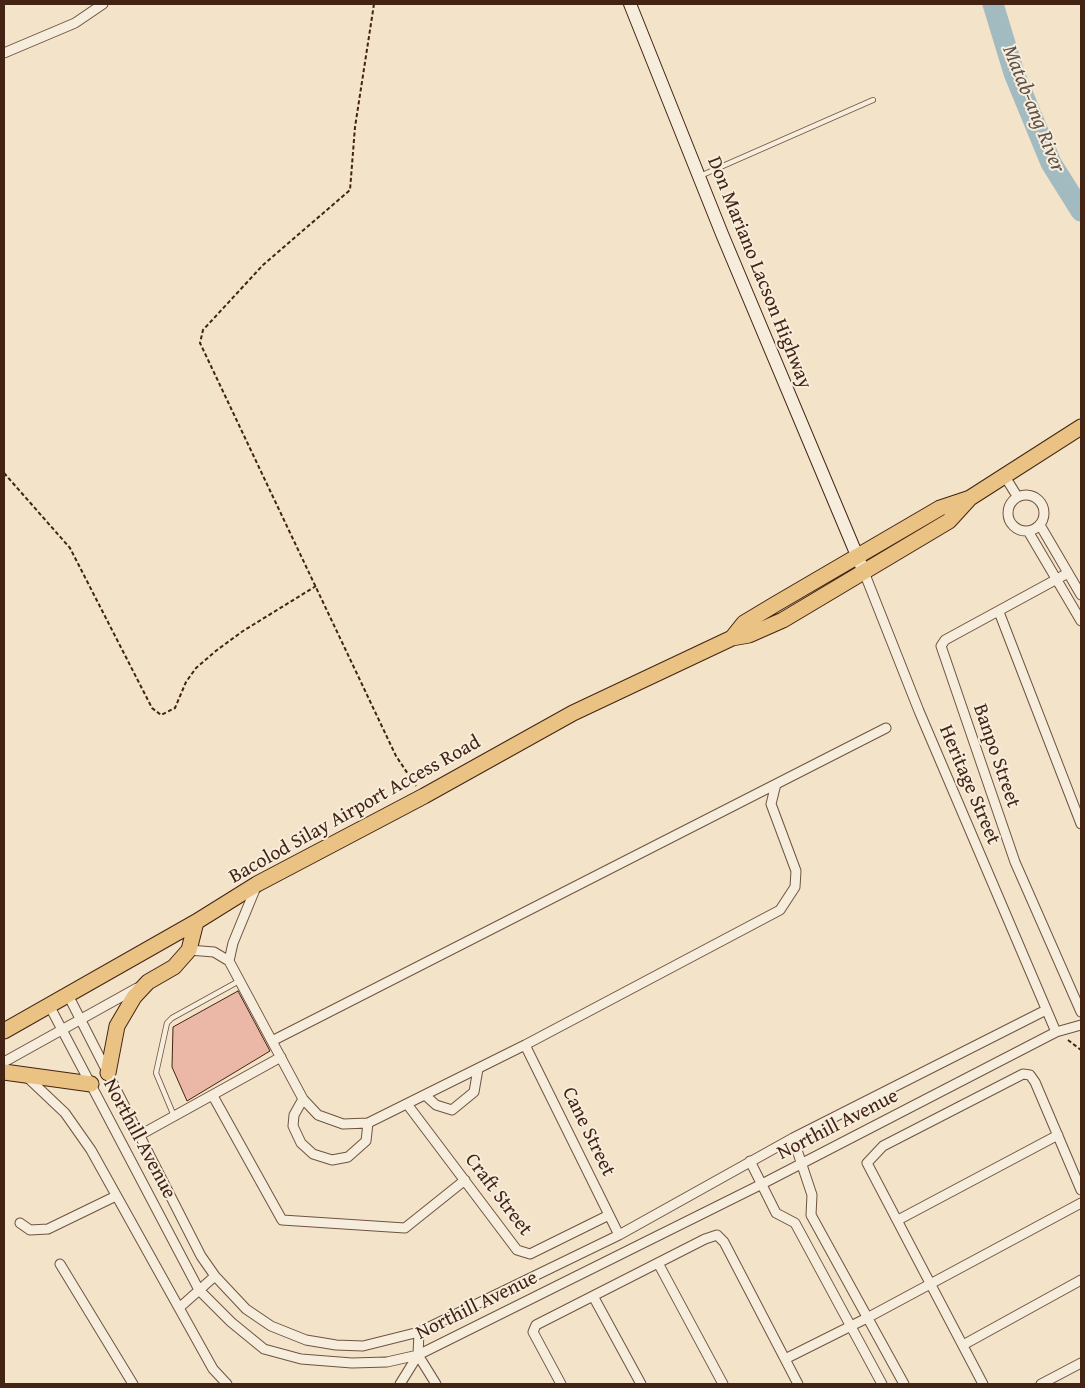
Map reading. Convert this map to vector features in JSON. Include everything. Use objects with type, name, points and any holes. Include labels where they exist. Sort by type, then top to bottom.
[{"type":"main road","name":"Bacolod Silay Airport Access Road","points":[[732,638],[744,623],[940,508],[970,498],[1081,427]]},
{"type":"main road","name":"Bacolod Silay Airport Access Road","points":[[4,1031],[196,922],[257,884],[424,796],[573,713],[732,638],[749,635],[783,620],[949,521],[970,498]]},
{"type":"main road","points":[[108,1073],[117,1026],[134,997],[148,982],[174,967],[189,950],[196,922]]},
{"type":"main road","points":[[4,1072],[26,1077],[91,1084]]},
{"type":"street","points":[[4,53],[76,23],[103,4]]},
{"type":"street","name":"Don Mariano Lacson Highway","points":[[630,4],[699,177],[864,572]]},
{"type":"street","points":[[1004,476],[1017,496]]},
{"type":"street","points":[[1040,525],[1028,531],[1014,527],[1010,522],[1008,508],[1017,496],[1031,495],[1038,498],[1044,511],[1040,525],[1081,595]]},
{"type":"street","points":[[1028,531],[1081,620]]},
{"type":"street","name":"Heritage Street","points":[[864,572],[919,712],[1056,1032]]},
{"type":"street","name":"Banpo Street","points":[[1068,573],[945,640],[940,646],[1015,862],[1081,1012]]},
{"type":"street","points":[[999,612],[1081,824]]},
{"type":"street","points":[[272,1041],[886,728]]},
{"type":"street","points":[[189,950],[214,952],[229,961],[303,1099],[318,1115],[343,1124],[368,1123],[526,1045],[780,910],[795,887],[796,870],[771,804],[776,784]]},
{"type":"street","points":[[229,961],[233,943],[257,884]]},
{"type":"street","points":[[4,1062],[148,982]]},
{"type":"street","name":"Northill Avenue","points":[[68,995],[201,1256],[215,1276],[246,1309],[271,1326],[306,1340],[336,1345],[363,1346],[420,1332],[619,1235],[793,1138],[1046,1010]]},
{"type":"street","name":"Northill Avenue","points":[[49,1005],[199,1290],[231,1322],[264,1349],[301,1359],[352,1364],[387,1362],[418,1355],[762,1184],[1056,1032],[1081,1025]]},
{"type":"street","name":"Cane Street","points":[[526,1045],[619,1235]]},
{"type":"street","points":[[140,1135],[281,1057]]},
{"type":"street","points":[[425,1095],[436,1106],[452,1110],[474,1092],[478,1069]]},
{"type":"street","points":[[983,1384],[867,1163],[883,1146],[1023,1074],[1030,1075],[1035,1082],[1081,1190]]},
{"type":"street","points":[[26,1077],[65,1113],[91,1150],[213,1369],[227,1384]]},
{"type":"street","points":[[213,1096],[282,1220],[405,1228],[464,1180]]},
{"type":"street","points":[[303,1099],[294,1115],[293,1126],[301,1143],[312,1154],[332,1160],[348,1157],[366,1140],[368,1123]]},
{"type":"street","name":"Craft Street","points":[[407,1104],[517,1250],[524,1254],[530,1254],[609,1215]]},
{"type":"street","points":[[898,1220],[1058,1134]]},
{"type":"street","points":[[793,1138],[812,1195],[811,1215],[904,1384]]},
{"type":"street","points":[[750,1161],[776,1212],[795,1223],[882,1384]]},
{"type":"street","points":[[20,1223],[30,1230],[48,1228],[116,1196]]},
{"type":"street","points":[[785,1359],[867,1318],[1081,1203]]},
{"type":"street","points":[[795,1223],[811,1215]]},
{"type":"street","points":[[562,1384],[534,1332],[536,1325],[717,1235],[724,1242],[798,1384]]},
{"type":"street","points":[[658,1263],[723,1384]]},
{"type":"street","points":[[60,1264],[133,1384]]},
{"type":"street","points":[[179,1308],[215,1276]]},
{"type":"street","points":[[963,1345],[1081,1280]]},
{"type":"street","points":[[593,1296],[641,1384]]},
{"type":"street","points":[[400,1384],[418,1355],[420,1332]]},
{"type":"street","points":[[418,1355],[436,1384]]},
{"type":"street","points":[[1041,1384],[1081,1363]]},
{"type":"lane","points":[[699,177],[873,100]]},
{"type":"lane","points":[[175,1117],[156,1073],[167,1023],[172,1018],[239,981]]},
{"type":"path","points":[[374,4],[354,127],[350,190],[264,265],[201,335],[200,343],[396,756],[424,796]]},
{"type":"path","points":[[4,473],[70,548],[152,708],[161,715],[175,708],[186,682],[196,668],[217,650],[316,586]]},
{"type":"path","points":[[1056,1032],[1080,1047],[1081,1050]]},
{"type":"building","points":[[238,991],[270,1051],[187,1101],[172,1067],[173,1027]]},
{"type":"waterway","name":"Matab-ang River","points":[[993,4],[1014,73],[1051,163],[1081,211]]}]
